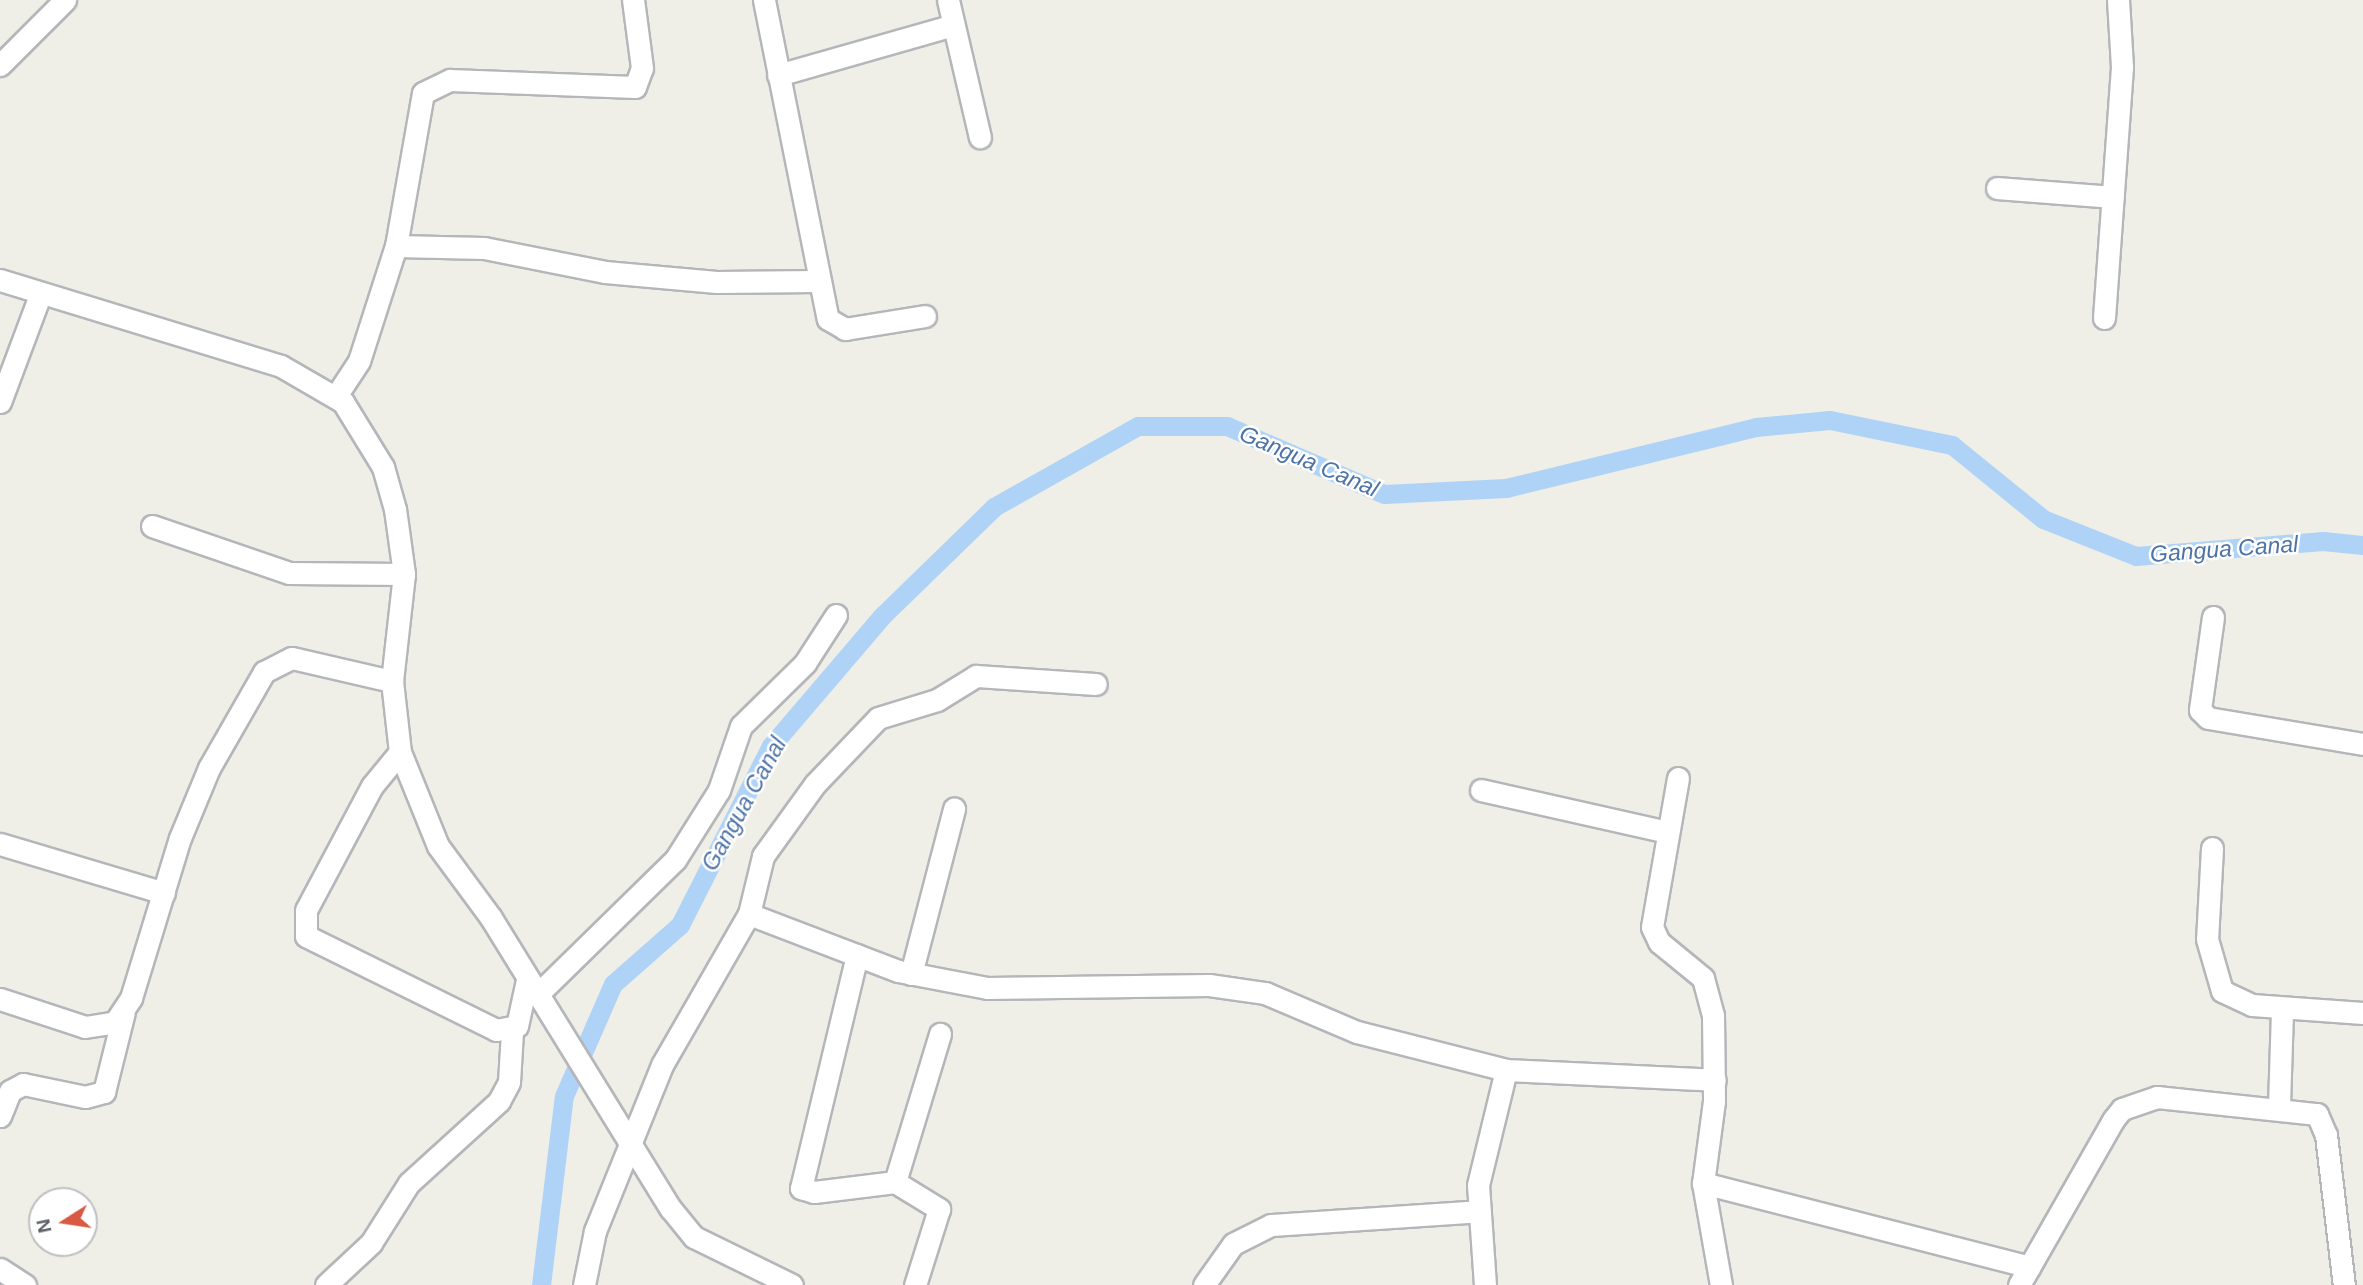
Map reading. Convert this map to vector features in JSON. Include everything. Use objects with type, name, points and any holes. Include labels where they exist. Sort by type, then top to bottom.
[{"type":"street","points":[[0,65],[65,0]]},
{"type":"street","points":[[336,396],[359,361],[396,246],[427,88],[450,80],[534,79],[635,87],[642,68],[633,0]]},
{"type":"street","points":[[764,0],[817,281],[828,319],[838,328],[925,316]]},
{"type":"street","points":[[948,0],[980,136]]},
{"type":"street","points":[[2104,318],[2122,67],[2118,0]]},
{"type":"street","points":[[778,75],[953,25]]},
{"type":"street","points":[[1997,188],[2113,197]]},
{"type":"street","points":[[396,246],[484,248],[605,272],[717,282],[817,281]]},
{"type":"street","points":[[0,280],[40,295],[219,344],[281,366],[336,396],[383,467],[404,574],[392,681],[400,752],[438,846],[536,994],[626,1144],[694,1237],[792,1285]]},
{"type":"street","points":[[0,402],[40,295]]},
{"type":"street","points":[[152,526],[289,573],[404,574]]},
{"type":"street","points":[[326,1285],[371,1243],[409,1183],[499,1101],[509,1082],[512,1031],[536,994],[675,860],[719,790],[741,726],[805,663],[836,615]]},
{"type":"street","points":[[2213,617],[2200,710],[2208,718],[2363,744]]},
{"type":"street","points":[[0,1116],[10,1091],[23,1084],[100,1096],[121,1046],[124,1012],[209,768],[264,672],[292,658],[392,681]]},
{"type":"street","points":[[584,1285],[595,1231],[626,1144],[662,1065],[750,914],[763,856],[783,822],[878,718],[937,700],[976,676],[1096,684]]},
{"type":"street","points":[[400,752],[372,786],[306,910],[306,936],[496,1030],[512,1031]]},
{"type":"street","points":[[1678,778],[1652,927],[1658,942],[1703,978],[1713,1015],[1715,1080],[1703,1183],[1721,1285]]},
{"type":"street","points":[[1480,790],[1667,832]]},
{"type":"street","points":[[911,974],[954,809]]},
{"type":"street","points":[[0,844],[164,893]]},
{"type":"street","points":[[2212,848],[2207,939],[2214,975],[2231,998],[2282,1009],[2363,1013]]},
{"type":"street","points":[[750,914],[911,974],[987,988],[1174,983],[1265,993],[1357,1032],[1506,1070],[1715,1080]]},
{"type":"street","points":[[857,956],[801,1188],[814,1192],[895,1182],[939,1209],[915,1285]]},
{"type":"street","points":[[0,999],[85,1027],[107,1026],[124,1012]]},
{"type":"street","points":[[2279,1106],[2282,1009]]},
{"type":"street","points":[[895,1182],[940,1034]]},
{"type":"street","points":[[1485,1285],[1478,1185],[1506,1070]]},
{"type":"street","points":[[1703,1183],[2024,1276],[2122,1109],[2157,1097],[2307,1110],[2323,1124],[2344,1285]]},
{"type":"street","points":[[1204,1285],[1233,1244],[1271,1224],[1480,1211]]},
{"type":"street","points":[[0,1269],[25,1285]]},
{"type":"waterway","name":"Gangua Canal","points":[[541,1285],[564,1096],[613,984],[680,925],[771,746],[881,617],[994,507],[1138,426],[1227,426],[1384,494],[1506,488],[1756,427],[1830,420],[1952,445],[2043,519],[2136,556],[2323,541],[2363,545]]}]
